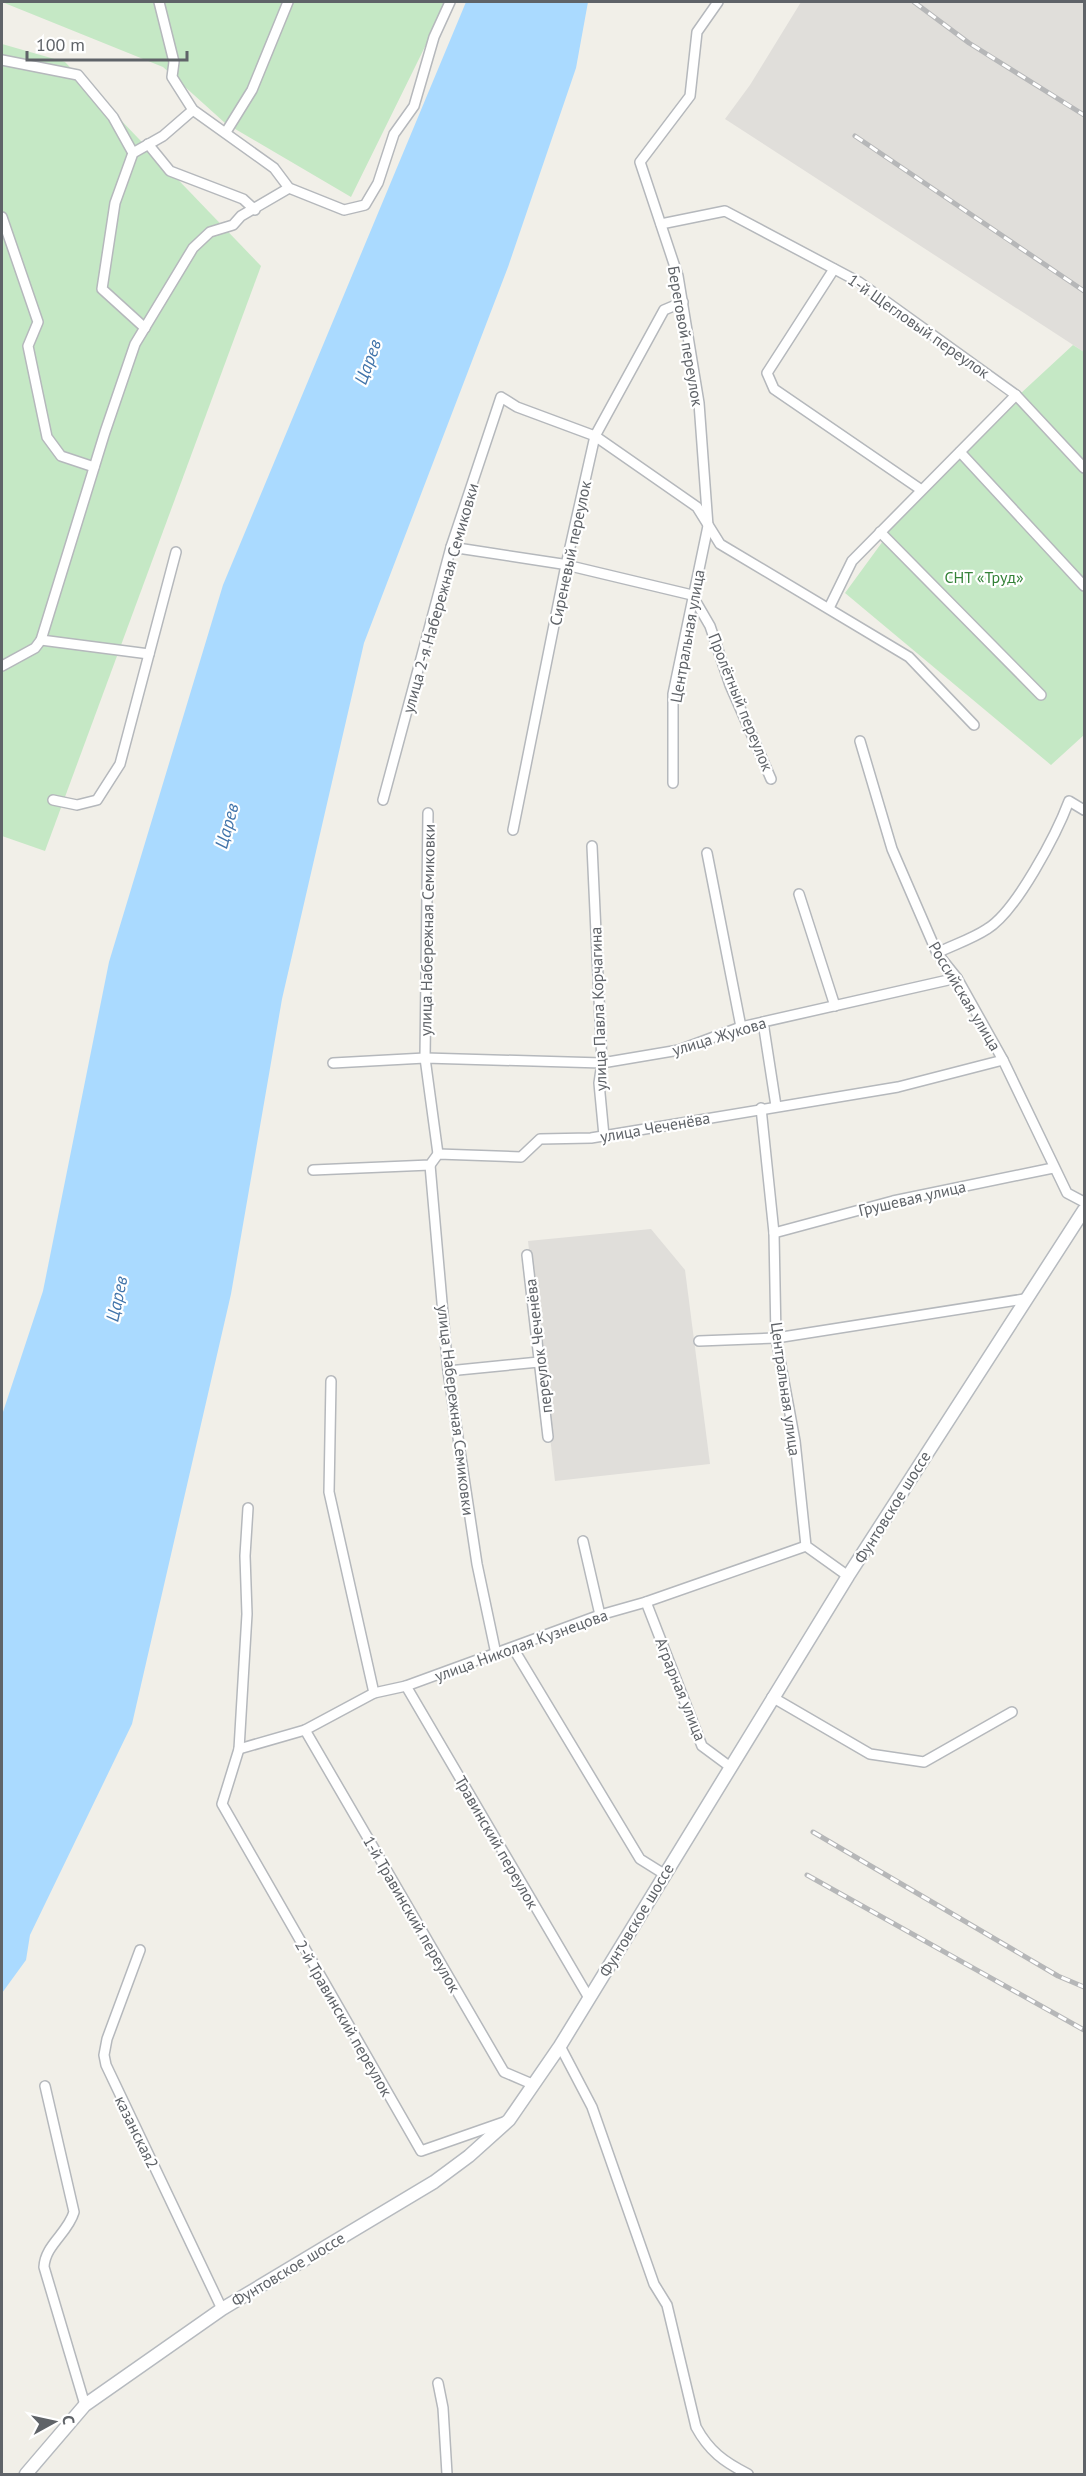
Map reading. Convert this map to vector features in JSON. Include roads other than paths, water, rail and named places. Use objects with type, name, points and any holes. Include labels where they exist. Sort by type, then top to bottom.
[{"type":"street","points":[[159,2],[174,62],[172,77],[193,110],[274,168],[290,188],[344,210],[365,205],[378,183],[394,134],[414,106],[434,37],[450,2]]},
{"type":"street","points":[[226,132],[252,90],[288,2]]},
{"type":"street","name":"Береговой переулок","points":[[708,525],[699,403],[678,276],[640,162],[690,96],[696,32],[718,2]]},
{"type":"street","points":[[2,60],[78,75],[112,117],[133,153]]},
{"type":"street","points":[[145,328],[102,289],[115,203],[133,153],[193,110]]},
{"type":"street","points":[[148,144],[170,171],[243,199],[255,210]]},
{"type":"street","points":[[2,666],[35,648],[41,640],[94,467],[135,344],[193,248],[210,232],[233,225],[241,216],[290,188]]},
{"type":"street","name":"1-й Щегловый переулок","points":[[661,224],[725,211],[858,282],[1016,395],[1084,468]]},
{"type":"street","points":[[2,217],[38,322],[28,346],[47,436],[61,456],[94,467]]},
{"type":"street","points":[[834,269],[766,373],[774,389],[920,489]]},
{"type":"street","name":"Сиреневый переулок","points":[[513,830],[566,565],[595,436],[664,310],[682,302]]},
{"type":"street","points":[[829,608],[852,561],[920,489],[1016,395]]},
{"type":"street","name":"улица 2-я Набережная Семиковки","points":[[383,800],[451,547],[501,397],[517,407],[595,436]]},
{"type":"street","points":[[595,436],[698,507],[720,544],[909,657],[974,725]]},
{"type":"street","points":[[960,452],[1084,586]]},
{"type":"street","name":"Центральная улица","points":[[673,783],[674,694],[692,595],[708,525]]},
{"type":"street","points":[[880,532],[1041,696]]},
{"type":"street","points":[[451,547],[566,565],[692,595]]},
{"type":"street","points":[[52,800],[77,805],[97,800],[120,764],[176,552]]},
{"type":"street","name":"Пролётный переулок","points":[[692,595],[710,626],[730,685],[771,778]]},
{"type":"street","points":[[41,640],[149,654]]},
{"type":"street","name":"Российская улица","points":[[860,741],[892,849],[937,953],[957,978],[1003,1060],[1067,1193],[1084,1202]]},
{"type":"street","points":[[937,953],[989,928],[1019,893],[1057,832],[1069,801],[1084,810]]},
{"type":"street","name":"улица Набережная Семиковки","points":[[428,813],[425,1058],[438,1154]]},
{"type":"street","name":"улица Павла Корчагина","points":[[592,846],[602,1063],[599,1083],[604,1136]]},
{"type":"street","points":[[707,854],[741,1027]]},
{"type":"street","points":[[799,894],[835,1006]]},
{"type":"street","name":"улица Жукова","points":[[333,1063],[425,1058],[602,1063],[679,1050],[741,1027],[957,978]]},
{"type":"street","points":[[763,1022],[776,1106]]},
{"type":"street","name":"улица Чеченёва","points":[[438,1154],[521,1156],[540,1139],[604,1136],[761,1108],[898,1087],[1003,1060]]},
{"type":"street","name":"Центральная улица","points":[[761,1108],[774,1233],[776,1338],[795,1442],[806,1546]]},
{"type":"street","points":[[313,1170],[430,1165],[438,1154]]},
{"type":"street","name":"улица Набережная Семиковки","points":[[430,1165],[448,1371],[477,1564],[496,1654]]},
{"type":"street","name":"Грушевая улица","points":[[774,1233],[893,1201],[1053,1168]]},
{"type":"street","name":"Фунтовское шоссе","points":[[26,2475],[85,2405],[222,2309],[434,2182],[509,2120],[560,2046],[729,1766],[848,1576],[1024,1299],[1084,1210]]},
{"type":"street","name":"переулок Чеченёва","points":[[527,1255],[548,1437]]},
{"type":"street","points":[[699,1341],[776,1338],[1024,1299]]},
{"type":"street","points":[[448,1371],[539,1362]]},
{"type":"street","points":[[331,1381],[329,1492],[374,1693]]},
{"type":"street","points":[[239,1749],[247,1614],[245,1556],[248,1508]]},
{"type":"street","points":[[583,1541],[600,1615]]},
{"type":"street","points":[[806,1546],[848,1576]]},
{"type":"street","name":"улица Николая Кузнецова","points":[[239,1749],[305,1730],[374,1693],[406,1686],[600,1615],[646,1602],[806,1546]]},
{"type":"street","name":"Аграрная улица","points":[[646,1602],[702,1746],[729,1766]]},
{"type":"street","points":[[513,1648],[640,1859],[664,1874]]},
{"type":"street","name":"Травинский переулок","points":[[406,1686],[589,1998]]},
{"type":"street","points":[[772,1697],[870,1754],[924,1762],[1012,1712]]},
{"type":"street","name":"1-й Травинский переулок","points":[[305,1730],[504,2072],[532,2084]]},
{"type":"street","name":"2-й Травинский переулок","points":[[239,1749],[222,1804],[421,2151],[509,2120]]},
{"type":"street","name":"казанская2","points":[[140,1950],[107,2039],[104,2055],[106,2065],[222,2309]]},
{"type":"street","points":[[560,2046],[592,2107],[654,2284],[667,2305],[696,2427],[706,2444],[719,2459],[748,2475]]},
{"type":"street","points":[[45,2086],[74,2212],[67,2228],[46,2255],[44,2267],[85,2405]]},
{"type":"street","points":[[438,2383],[444,2419],[447,2475]]},
{"type":"water","name":"Царев","points":[[466,2],[588,2],[576,68],[508,267],[364,643],[282,999],[231,1294],[132,1724],[30,1935],[26,1960],[2,1993],[2,1415],[43,1291],[109,962],[223,585]]},
{"type":"railway","points":[[914,2],[969,43],[1084,115]]},
{"type":"railway","points":[[855,136],[1084,291]]},
{"type":"railway","points":[[813,1832],[1058,1976],[1084,1987]]},
{"type":"railway","points":[[807,1875],[1084,2030]]},
{"type":"park label","name":"СНТ «Труд»","points":[[984,577]]}]
